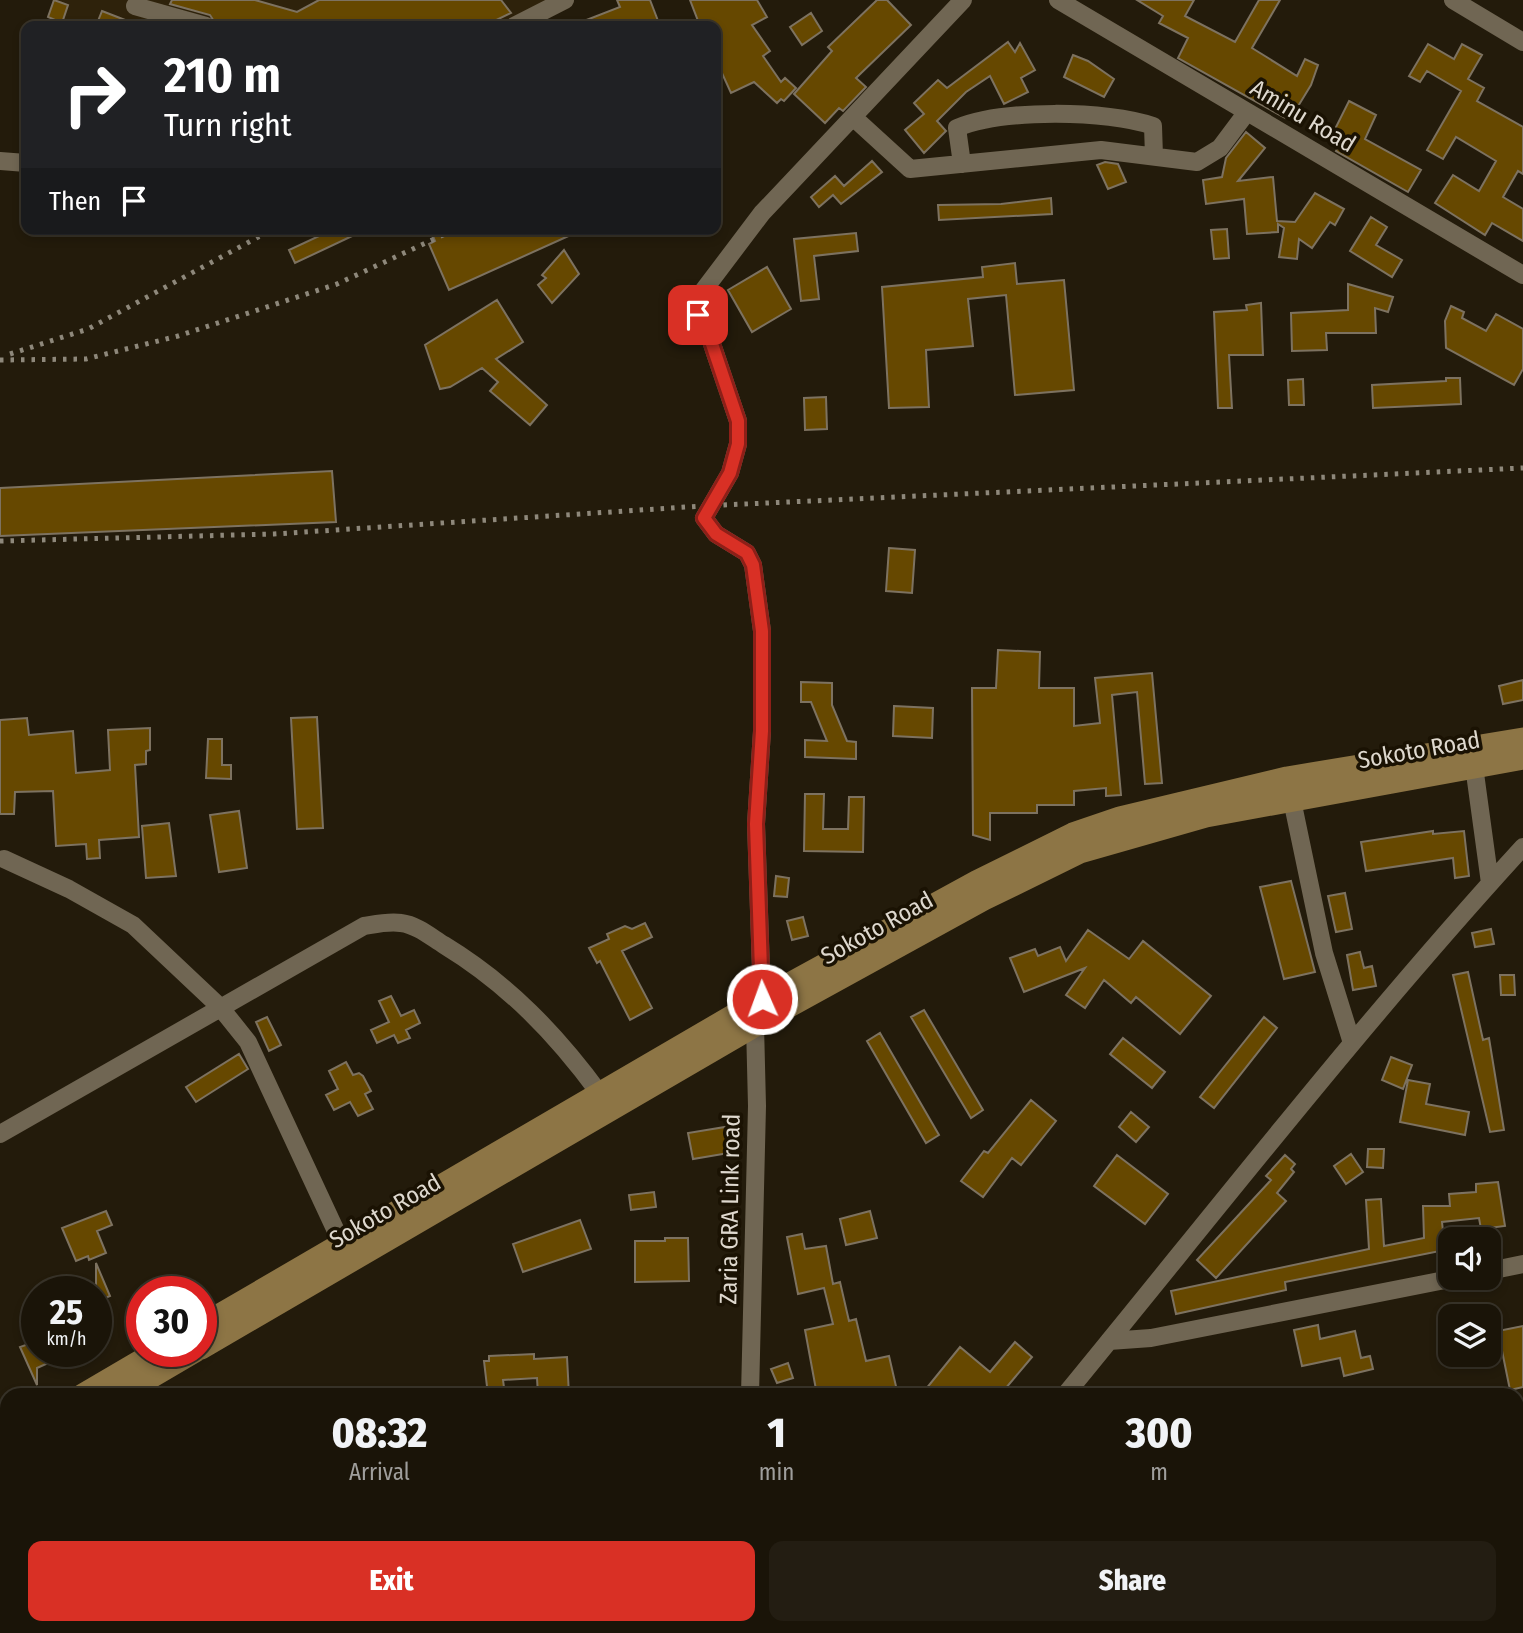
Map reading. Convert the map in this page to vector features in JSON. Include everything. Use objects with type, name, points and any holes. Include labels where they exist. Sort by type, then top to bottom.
[{"type":"main road","name":"Sokoto Road","points":[[217,1317],[762,999],[1023,857],[1085,830],[1174,804],[1287,778],[1523,739]]},
{"type":"main road","name":"Sokoto Road","points":[[217,1339],[754,1025],[984,899],[1080,852],[1206,816],[1523,758]]},
{"type":"main road","points":[[95,1388],[131,1367]]},
{"type":"main road","points":[[132,1388],[168,1367]]},
{"type":"street","points":[[524,21],[565,0]]},
{"type":"street","points":[[762,999],[756,824],[762,731],[762,631],[753,565],[747,553],[716,534],[704,518],[730,473],[738,444],[738,421],[710,338],[700,324],[697,299],[762,213],[963,0]]},
{"type":"street","name":"Aminu Road","points":[[1058,0],[1523,275]]},
{"type":"street","points":[[1453,0],[1520,34]]},
{"type":"street","points":[[135,6],[188,21]]},
{"type":"street","points":[[853,117],[910,169],[1101,150],[1197,162],[1220,148],[1247,112]]},
{"type":"street","points":[[962,164],[957,128],[974,121],[1019,115],[1129,118],[1153,126],[1154,156]]},
{"type":"street","points":[[0,161],[21,163]]},
{"type":"street","points":[[1474,766],[1490,883]]},
{"type":"street","points":[[1293,800],[1324,953],[1352,1043]]},
{"type":"street","points":[[1071,1388],[1352,1043],[1523,847]]},
{"type":"street","points":[[4,859],[69,889],[133,925],[220,1007],[248,1042],[342,1244]]},
{"type":"street","points":[[0,1135],[364,926],[402,923],[419,929],[506,988],[571,1054],[600,1094]]},
{"type":"street","name":"Zaria GRA Link road","points":[[750,1388],[757,1106],[754,1025]]},
{"type":"street","points":[[1501,1269],[1523,1264]]},
{"type":"street","points":[[1110,1341],[1151,1338],[1438,1281]]},
{"type":"shaded area","points":[[52,0],[563,0],[522,21],[58,21]]},
{"type":"building","points":[[54,0],[68,5],[63,21],[48,17]]},
{"type":"building","points":[[172,0],[255,0],[297,12],[319,0],[501,0],[511,13],[494,21],[214,21],[210,15],[170,4]]},
{"type":"building","points":[[617,0],[650,0],[658,21],[584,21],[620,7]]},
{"type":"building","points":[[690,0],[757,0],[767,17],[752,25],[770,51],[763,56],[781,82],[785,78],[796,88],[784,101],[781,99],[777,103],[754,82],[731,93],[721,71],[721,21],[698,21]]},
{"type":"building","points":[[877,0],[887,0],[911,25],[856,78],[866,87],[843,111],[839,108],[825,123],[794,94],[832,51],[828,47]]},
{"type":"building","points":[[1137,0],[1194,0],[1185,16],[1235,42],[1259,0],[1280,0],[1252,48],[1297,76],[1305,59],[1318,65],[1311,85],[1297,108],[1292,105],[1285,118],[1178,58],[1188,38],[1159,23],[1163,16]]},
{"type":"building","points":[[102,11],[128,21],[98,21]]},
{"type":"building","points":[[811,13],[822,31],[802,45],[790,27]]},
{"type":"building","points":[[1008,42],[1015,52],[1020,43],[1035,70],[1021,78],[1028,92],[1004,104],[990,76],[966,92],[937,121],[946,131],[924,153],[905,130],[924,114],[914,103],[938,80],[947,88]]},
{"type":"building","points":[[1428,44],[1454,59],[1462,44],[1482,55],[1468,79],[1484,88],[1477,101],[1523,127],[1523,174],[1518,171],[1503,197],[1523,209],[1523,241],[1492,223],[1485,235],[1435,203],[1453,175],[1479,191],[1496,161],[1456,137],[1443,159],[1427,150],[1461,91],[1427,71],[1420,82],[1409,76]]},
{"type":"building","points":[[1073,55],[1088,61],[1114,79],[1104,97],[1064,77]]},
{"type":"building","points":[[1349,101],[1376,115],[1365,139],[1421,170],[1408,192],[1336,151],[1343,138],[1333,133]]},
{"type":"building","points":[[1246,132],[1265,148],[1238,181],[1273,177],[1277,221],[1295,222],[1315,193],[1344,209],[1335,225],[1330,222],[1312,248],[1299,239],[1297,259],[1279,257],[1284,228],[1278,224],[1278,232],[1247,234],[1244,199],[1206,204],[1203,180],[1222,177],[1226,158]]},
{"type":"building","points":[[872,161],[882,172],[841,204],[833,195],[819,207],[811,197],[835,176],[844,186]]},
{"type":"building","points":[[1105,162],[1118,164],[1126,182],[1108,189],[1097,165]]},
{"type":"building","points":[[1051,198],[1052,214],[939,220],[938,205],[1001,204]]},
{"type":"building","points":[[1371,217],[1387,227],[1376,245],[1402,260],[1392,277],[1350,251]]},
{"type":"building","points":[[1227,229],[1229,258],[1214,259],[1211,230]]},
{"type":"building","points":[[856,233],[858,251],[814,256],[819,299],[801,301],[794,239]]},
{"type":"building","points":[[321,235],[354,235],[295,263],[289,250]]},
{"type":"building","points":[[432,235],[571,235],[449,290],[429,244],[435,241]]},
{"type":"building","points":[[564,250],[579,274],[552,303],[538,285],[546,278],[542,275]]},
{"type":"building","points":[[1015,263],[1017,284],[1064,280],[1074,390],[1015,395],[1006,295],[968,299],[973,346],[926,350],[929,407],[889,408],[882,287],[983,277],[982,267]]},
{"type":"building","points":[[767,267],[791,309],[752,332],[728,290]]},
{"type":"building","points":[[1348,284],[1393,297],[1388,312],[1375,308],[1376,333],[1326,333],[1327,350],[1292,351],[1291,313],[1348,310]]},
{"type":"building","points":[[497,300],[523,342],[496,359],[547,405],[530,425],[490,391],[498,382],[482,368],[450,387],[440,389],[425,345]]},
{"type":"building","points":[[1261,303],[1263,355],[1229,355],[1232,408],[1218,408],[1214,312],[1247,310],[1246,305]]},
{"type":"building","points":[[1451,306],[1464,312],[1462,318],[1486,331],[1496,314],[1523,329],[1523,369],[1514,385],[1446,348],[1445,321]]},
{"type":"building","points":[[1446,378],[1460,378],[1461,404],[1373,408],[1372,385],[1446,381]]},
{"type":"building","points":[[1303,379],[1304,405],[1289,405],[1288,380]]},
{"type":"building","points":[[826,397],[827,429],[805,430],[804,398]]},
{"type":"building","points":[[332,471],[336,522],[0,536],[0,488]]},
{"type":"building","points":[[889,548],[915,550],[912,593],[886,591]]},
{"type":"building","points":[[998,650],[1040,652],[1039,688],[1074,688],[1074,726],[1100,723],[1095,678],[1152,673],[1162,783],[1145,784],[1137,692],[1112,695],[1121,795],[1106,796],[1106,788],[1074,791],[1074,805],[1037,805],[1037,813],[990,813],[990,840],[973,835],[972,688],[996,688]]},
{"type":"building","points":[[1523,680],[1523,700],[1503,704],[1499,686]]},
{"type":"building","points":[[801,682],[832,683],[832,705],[847,741],[856,742],[856,759],[805,757],[805,740],[827,741],[811,702],[801,702]]},
{"type":"building","points":[[894,706],[933,708],[932,738],[893,736]]},
{"type":"building","points":[[317,717],[323,828],[297,829],[291,718]]},
{"type":"building","points":[[27,718],[29,735],[73,731],[76,773],[110,770],[108,730],[150,728],[150,750],[146,751],[146,764],[135,765],[139,837],[99,840],[100,858],[87,859],[86,844],[56,846],[53,791],[15,792],[14,814],[0,814],[0,720]]},
{"type":"building","points":[[208,739],[222,739],[222,765],[231,765],[231,779],[206,778]]},
{"type":"building","points":[[805,794],[824,794],[823,829],[848,829],[849,797],[864,797],[863,852],[804,851]]},
{"type":"building","points":[[239,811],[247,868],[219,872],[210,815]]},
{"type":"building","points":[[169,823],[176,876],[146,878],[142,826]]},
{"type":"building","points":[[1433,831],[1433,834],[1464,831],[1469,876],[1455,878],[1453,858],[1366,871],[1361,842]]},
{"type":"building","points":[[776,876],[789,878],[787,897],[774,896]]},
{"type":"building","points":[[1291,881],[1315,972],[1284,979],[1260,887]]},
{"type":"building","points":[[1345,893],[1352,929],[1336,932],[1328,896]]},
{"type":"building","points":[[803,917],[808,936],[792,940],[787,921]]},
{"type":"building","points":[[645,923],[652,937],[622,951],[652,1008],[630,1020],[600,961],[597,963],[589,948],[609,939],[607,934],[625,926],[632,929]]},
{"type":"building","points":[[1491,929],[1494,944],[1475,947],[1472,933]]},
{"type":"building","points":[[1088,930],[1129,959],[1143,941],[1211,996],[1180,1034],[1136,997],[1131,1003],[1104,980],[1085,1008],[1066,995],[1085,968],[1024,992],[1010,958],[1035,949],[1038,956],[1060,947],[1066,961]]},
{"type":"building","points":[[1360,952],[1364,968],[1372,966],[1376,986],[1353,990],[1347,955]]},
{"type":"building","points":[[1468,972],[1483,1040],[1489,1038],[1504,1130],[1490,1132],[1453,975]]},
{"type":"building","points":[[1500,975],[1514,975],[1515,995],[1501,995]]},
{"type":"building","points":[[391,996],[401,1016],[414,1010],[420,1023],[406,1030],[410,1038],[398,1043],[394,1035],[377,1043],[371,1030],[389,1022],[379,1001]]},
{"type":"building","points":[[924,1010],[983,1110],[971,1118],[911,1017]]},
{"type":"building","points":[[267,1017],[281,1045],[269,1051],[256,1022]]},
{"type":"building","points":[[1264,1017],[1277,1028],[1214,1108],[1200,1097]]},
{"type":"building","points":[[880,1033],[939,1135],[926,1143],[867,1041]]},
{"type":"building","points":[[1123,1038],[1165,1072],[1152,1088],[1110,1054]]},
{"type":"building","points":[[239,1054],[248,1069],[196,1102],[186,1087]]},
{"type":"building","points":[[1391,1057],[1412,1065],[1403,1089],[1382,1080]]},
{"type":"building","points":[[346,1062],[353,1075],[359,1073],[363,1076],[371,1091],[365,1094],[373,1109],[358,1116],[350,1102],[334,1110],[326,1095],[338,1089],[329,1071]]},
{"type":"building","points":[[1408,1080],[1430,1084],[1426,1104],[1469,1112],[1465,1135],[1400,1122]]},
{"type":"building","points":[[1031,1100],[1056,1121],[1021,1165],[1012,1158],[983,1197],[961,1181],[984,1151],[988,1153]]},
{"type":"building","points":[[1131,1112],[1149,1127],[1136,1142],[1119,1127]]},
{"type":"building","points":[[725,1127],[729,1153],[693,1159],[688,1133]]},
{"type":"building","points":[[1368,1149],[1384,1149],[1383,1168],[1367,1167]]},
{"type":"building","points":[[1351,1154],[1363,1172],[1346,1184],[1334,1166]]},
{"type":"building","points":[[1117,1155],[1168,1194],[1145,1224],[1094,1186]]},
{"type":"building","points":[[1285,1155],[1295,1164],[1291,1169],[1294,1172],[1277,1193],[1286,1201],[1216,1278],[1197,1260],[1271,1180],[1266,1176]]},
{"type":"building","points":[[1498,1182],[1505,1226],[1481,1227],[1479,1218],[1442,1222],[1443,1227],[1438,1227],[1438,1251],[1285,1282],[1286,1290],[1176,1314],[1171,1291],[1369,1249],[1366,1200],[1381,1199],[1384,1246],[1424,1238],[1423,1206],[1450,1206],[1449,1194],[1476,1192],[1476,1184]]},
{"type":"building","points":[[654,1192],[656,1207],[631,1210],[629,1195]]},
{"type":"building","points":[[106,1211],[112,1225],[97,1231],[106,1253],[89,1260],[88,1256],[76,1261],[62,1228]]},
{"type":"building","points":[[870,1211],[877,1238],[846,1245],[840,1219]]},
{"type":"building","points":[[580,1220],[591,1249],[523,1272],[513,1244]]},
{"type":"building","points":[[802,1234],[805,1249],[826,1246],[833,1284],[840,1282],[849,1321],[856,1319],[866,1361],[889,1356],[896,1388],[816,1388],[805,1330],[833,1324],[824,1288],[798,1294],[787,1237]]},
{"type":"building","points":[[665,1238],[688,1238],[689,1281],[635,1282],[635,1241],[665,1241]]},
{"type":"building","points":[[96,1263],[102,1276],[96,1276]]},
{"type":"building","points":[[1318,1325],[1320,1339],[1355,1331],[1361,1358],[1370,1356],[1373,1369],[1344,1376],[1340,1358],[1302,1366],[1294,1330]]},
{"type":"building","points":[[1523,1326],[1523,1387],[1510,1388],[1501,1346],[1501,1330]]},
{"type":"building","points":[[1015,1342],[1032,1357],[1006,1388],[927,1388],[960,1347],[990,1372]]},
{"type":"building","points":[[534,1354],[534,1359],[567,1357],[569,1388],[538,1388],[537,1378],[503,1380],[504,1388],[487,1388],[484,1361],[489,1361],[489,1356]]},
{"type":"building","points":[[788,1363],[793,1378],[777,1383],[771,1369]]},
{"type":"building","points":[[29,1367],[39,1367],[37,1368],[37,1385]]},
{"type":"railway","points":[[10,354],[88,329],[262,235]]},
{"type":"railway","points":[[0,360],[86,359],[178,336],[337,284],[443,235]]},
{"type":"railway","points":[[0,541],[274,534],[702,506],[1523,468]]},
{"type":"route","points":[[698,315],[700,324],[710,338],[738,421],[738,444],[730,473],[704,518],[716,534],[747,553],[753,565],[762,631],[762,731],[756,824],[762,999]]}]
